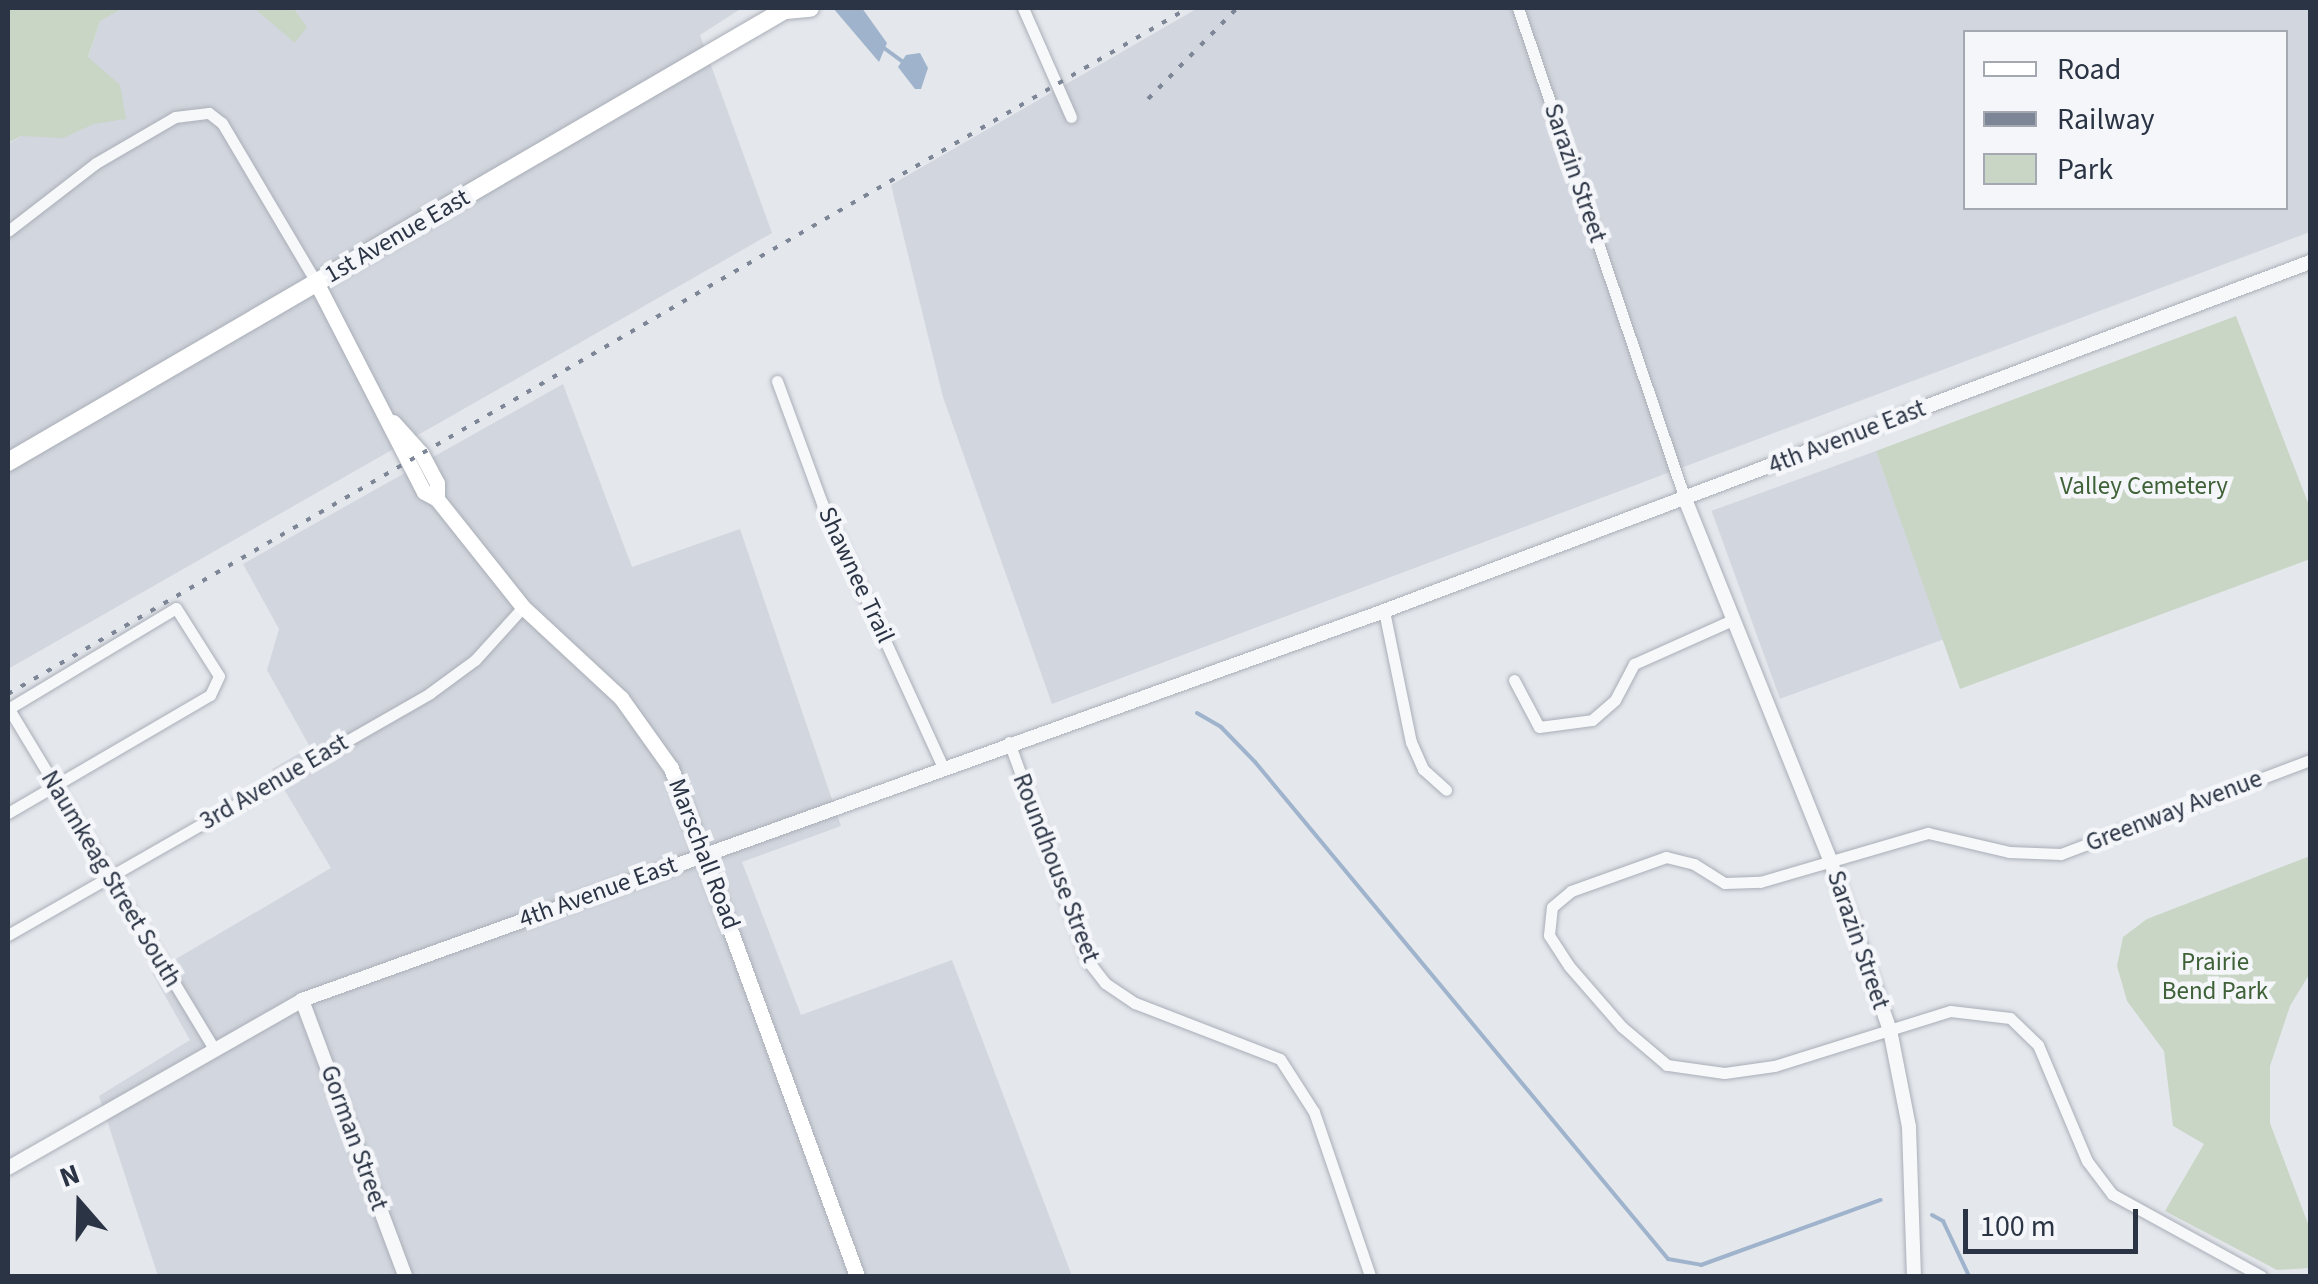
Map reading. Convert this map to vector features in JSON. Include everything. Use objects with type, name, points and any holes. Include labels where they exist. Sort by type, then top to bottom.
[{"type":"main road","points":[[787,9],[810,8]]},
{"type":"main road","name":"1st Avenue East","points":[[8,462],[787,9]]},
{"type":"main road","name":"Marschall Road","points":[[316,282],[392,422],[392,436],[415,477],[523,607],[621,698],[672,768],[857,1276]]},
{"type":"street","points":[[1023,8],[1071,117]]},
{"type":"street","name":"Sarazin Street","points":[[1518,8],[1685,499],[1730,621],[1830,860],[1890,1030],[1909,1126],[1914,1276]]},
{"type":"street","name":"Marschall Road","points":[[8,232],[59,187],[176,117],[209,113],[222,123],[316,282]]},
{"type":"street","name":"4th Avenue East","points":[[8,1168],[302,1000],[942,765],[1384,612],[2310,262]]},
{"type":"street","name":"Shawnee Trail","points":[[778,381],[822,503],[942,765]]},
{"type":"street","name":"3rd Avenue East","points":[[8,935],[430,693],[475,660],[523,607]]},
{"type":"street","points":[[8,709],[176,608],[219,676],[210,696],[8,814]]},
{"type":"street","points":[[1384,612],[1411,742],[1423,768],[1446,790]]},
{"type":"street","points":[[1514,680],[1539,727],[1592,720],[1616,700],[1634,664],[1730,621]]},
{"type":"street","name":"Naumkeag Street South","points":[[8,709],[214,1049]]},
{"type":"street","name":"Roundhouse Street","points":[[1009,742],[1088,961],[1105,983],[1134,1003],[1280,1059],[1314,1112],[1370,1276]]},
{"type":"street","name":"Greenway Avenue","points":[[1890,1030],[1774,1066],[1724,1073],[1667,1064],[1622,1028],[1550,935],[1552,907],[1572,891],[1666,857],[1694,864],[1725,883],[1760,882],[1928,834],[2009,852],[2061,854],[2310,760]]},
{"type":"street","name":"Gorman Street","points":[[302,1000],[405,1276]]},
{"type":"street","points":[[1890,1030],[1950,1011],[2010,1018],[2038,1045],[2087,1161],[2112,1194],[2261,1276]]},
{"type":"shaded area","points":[[104,8],[742,8],[700,35],[772,233],[8,669],[8,144],[73,105]]},
{"type":"shaded area","points":[[1198,8],[2310,8],[2310,232],[1052,704],[943,397],[891,185]]},
{"type":"shaded area","points":[[563,384],[632,567],[740,529],[841,826],[742,862],[801,1015],[952,960],[1072,1276],[158,1276],[99,1096],[190,1040],[152,973],[331,868],[272,769],[310,747],[267,670],[279,629],[243,564]]},
{"type":"shaded area","points":[[1876,451],[1944,639],[1780,699],[1712,511]]},
{"type":"green space","points":[[8,8],[123,8],[100,21],[88,57],[120,85],[126,119],[94,124],[63,138],[21,136],[8,143]]},
{"type":"green space","points":[[254,8],[293,8],[307,27],[295,43]]},
{"type":"green space","name":"Valley Cemetery","points":[[2236,316],[2310,508],[2310,559],[1960,689],[1876,451]]},
{"type":"green space","name":"Prairie Bend Park","points":[[2310,856],[2310,973],[2290,1006],[2270,1066],[2270,1123],[2310,1229],[2310,1268],[2277,1270],[2165,1211],[2204,1144],[2173,1126],[2164,1051],[2127,1001],[2117,966],[2123,937],[2147,919]]},
{"type":"water","points":[[833,8],[862,8],[887,43],[879,62]]},
{"type":"water","points":[[920,53],[928,68],[921,89],[915,89],[898,67],[906,55]]},
{"type":"waterway","points":[[884,48],[905,63]]},
{"type":"waterway","points":[[1197,713],[1221,727],[1255,762],[1668,1259],[1701,1265],[1881,1200]]},
{"type":"waterway","points":[[1932,1215],[1943,1221],[1969,1276]]},
{"type":"railway","points":[[8,694],[1188,8]]},
{"type":"railway","points":[[1148,99],[1237,8]]}]
